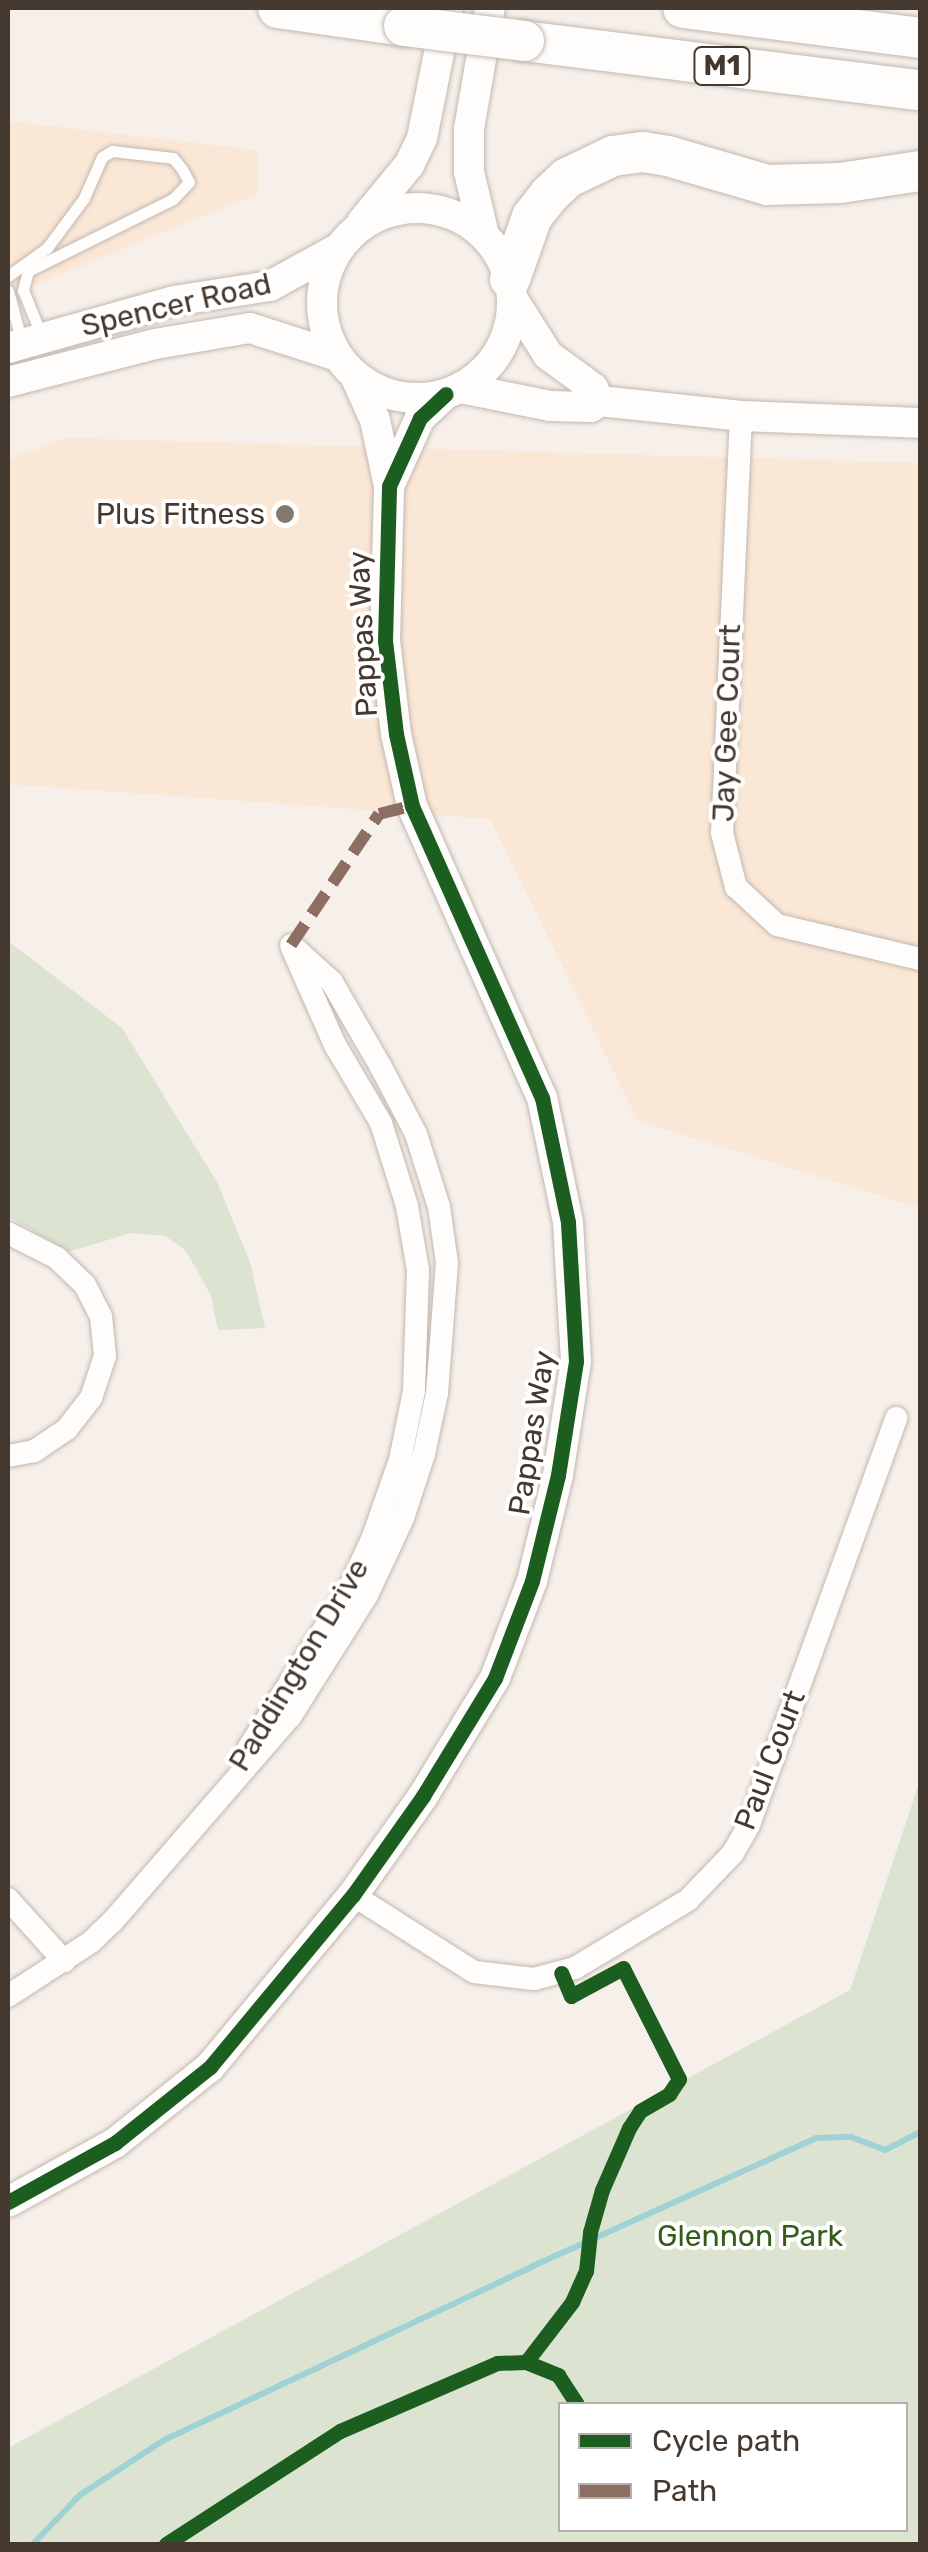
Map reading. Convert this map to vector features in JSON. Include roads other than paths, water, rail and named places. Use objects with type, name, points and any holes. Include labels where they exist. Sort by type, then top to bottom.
[{"type":"highway","name":"M1","points":[[278,8],[920,90]]},
{"type":"highway","name":"M1","points":[[683,8],[920,38]]},
{"type":"highway","points":[[511,289],[532,217],[567,178],[613,156],[643,152],[668,156],[767,184],[840,184],[920,172]]},
{"type":"street","points":[[448,8],[422,138],[409,165],[346,240],[326,274],[321,302],[325,330],[346,367],[384,393],[415,399],[454,391],[550,406],[591,407],[599,400],[741,416],[920,424]]},
{"type":"street","points":[[490,8],[469,129],[469,172],[484,235],[548,354],[593,388],[599,400]]},
{"type":"street","points":[[346,240],[378,216],[405,208],[434,209],[461,218],[484,235]]},
{"type":"street","name":"Spencer Road","points":[[20,339],[174,301],[270,286],[346,240]]},
{"type":"street","points":[[454,391],[483,372],[500,350],[510,325],[511,289]]},
{"type":"street","name":"Spencer Road","points":[[19,379],[154,344],[250,328],[346,367]]},
{"type":"street","points":[[19,379],[20,339]]},
{"type":"street","name":"Pappas Way","points":[[8,2202],[115,2143],[210,2066],[354,1895],[424,1796],[496,1678],[532,1581],[558,1474],[576,1361],[568,1222],[542,1098],[412,806],[396,734],[382,601],[389,486],[375,420],[346,367]]},
{"type":"street","name":"Pappas Way","points":[[389,486],[420,418],[454,391]]},
{"type":"street","name":"Jay Gee Court","points":[[741,416],[722,833],[736,886],[777,925],[920,958]]},
{"type":"street","name":"Paddington Drive","points":[[8,1996],[114,1921],[290,1717],[368,1594],[403,1518],[424,1454],[437,1394],[447,1263],[440,1206],[416,1134],[332,982],[291,945],[301,976],[380,1123],[407,1206],[418,1270],[414,1391],[400,1460],[360,1565],[227,1786]]},
{"type":"street","points":[[8,1233],[57,1258],[85,1285],[101,1316],[104,1356],[91,1398],[67,1428],[34,1451],[8,1456]]},
{"type":"street","name":"Paul Court","points":[[354,1895],[450,1961],[474,1972],[534,1979],[575,1968],[688,1900],[732,1854],[749,1824],[896,1418]]},
{"type":"street","points":[[8,1899],[64,1960]]},
{"type":"lane","points":[[8,276],[47,248],[84,198],[102,157],[112,151],[173,158],[189,182],[173,200],[28,271],[23,290],[27,306],[20,339]]},
{"type":"lane","points":[[8,290],[20,339]]},
{"type":"waterway","points":[[33,2544],[80,2495],[164,2440],[533,2266],[816,2138],[851,2137],[885,2150],[920,2132]]},
{"type":"place","name":"Plus Fitness","points":[[285,514]]},
{"type":"park label","name":"Glennon Park","points":[[750,2236]]}]
